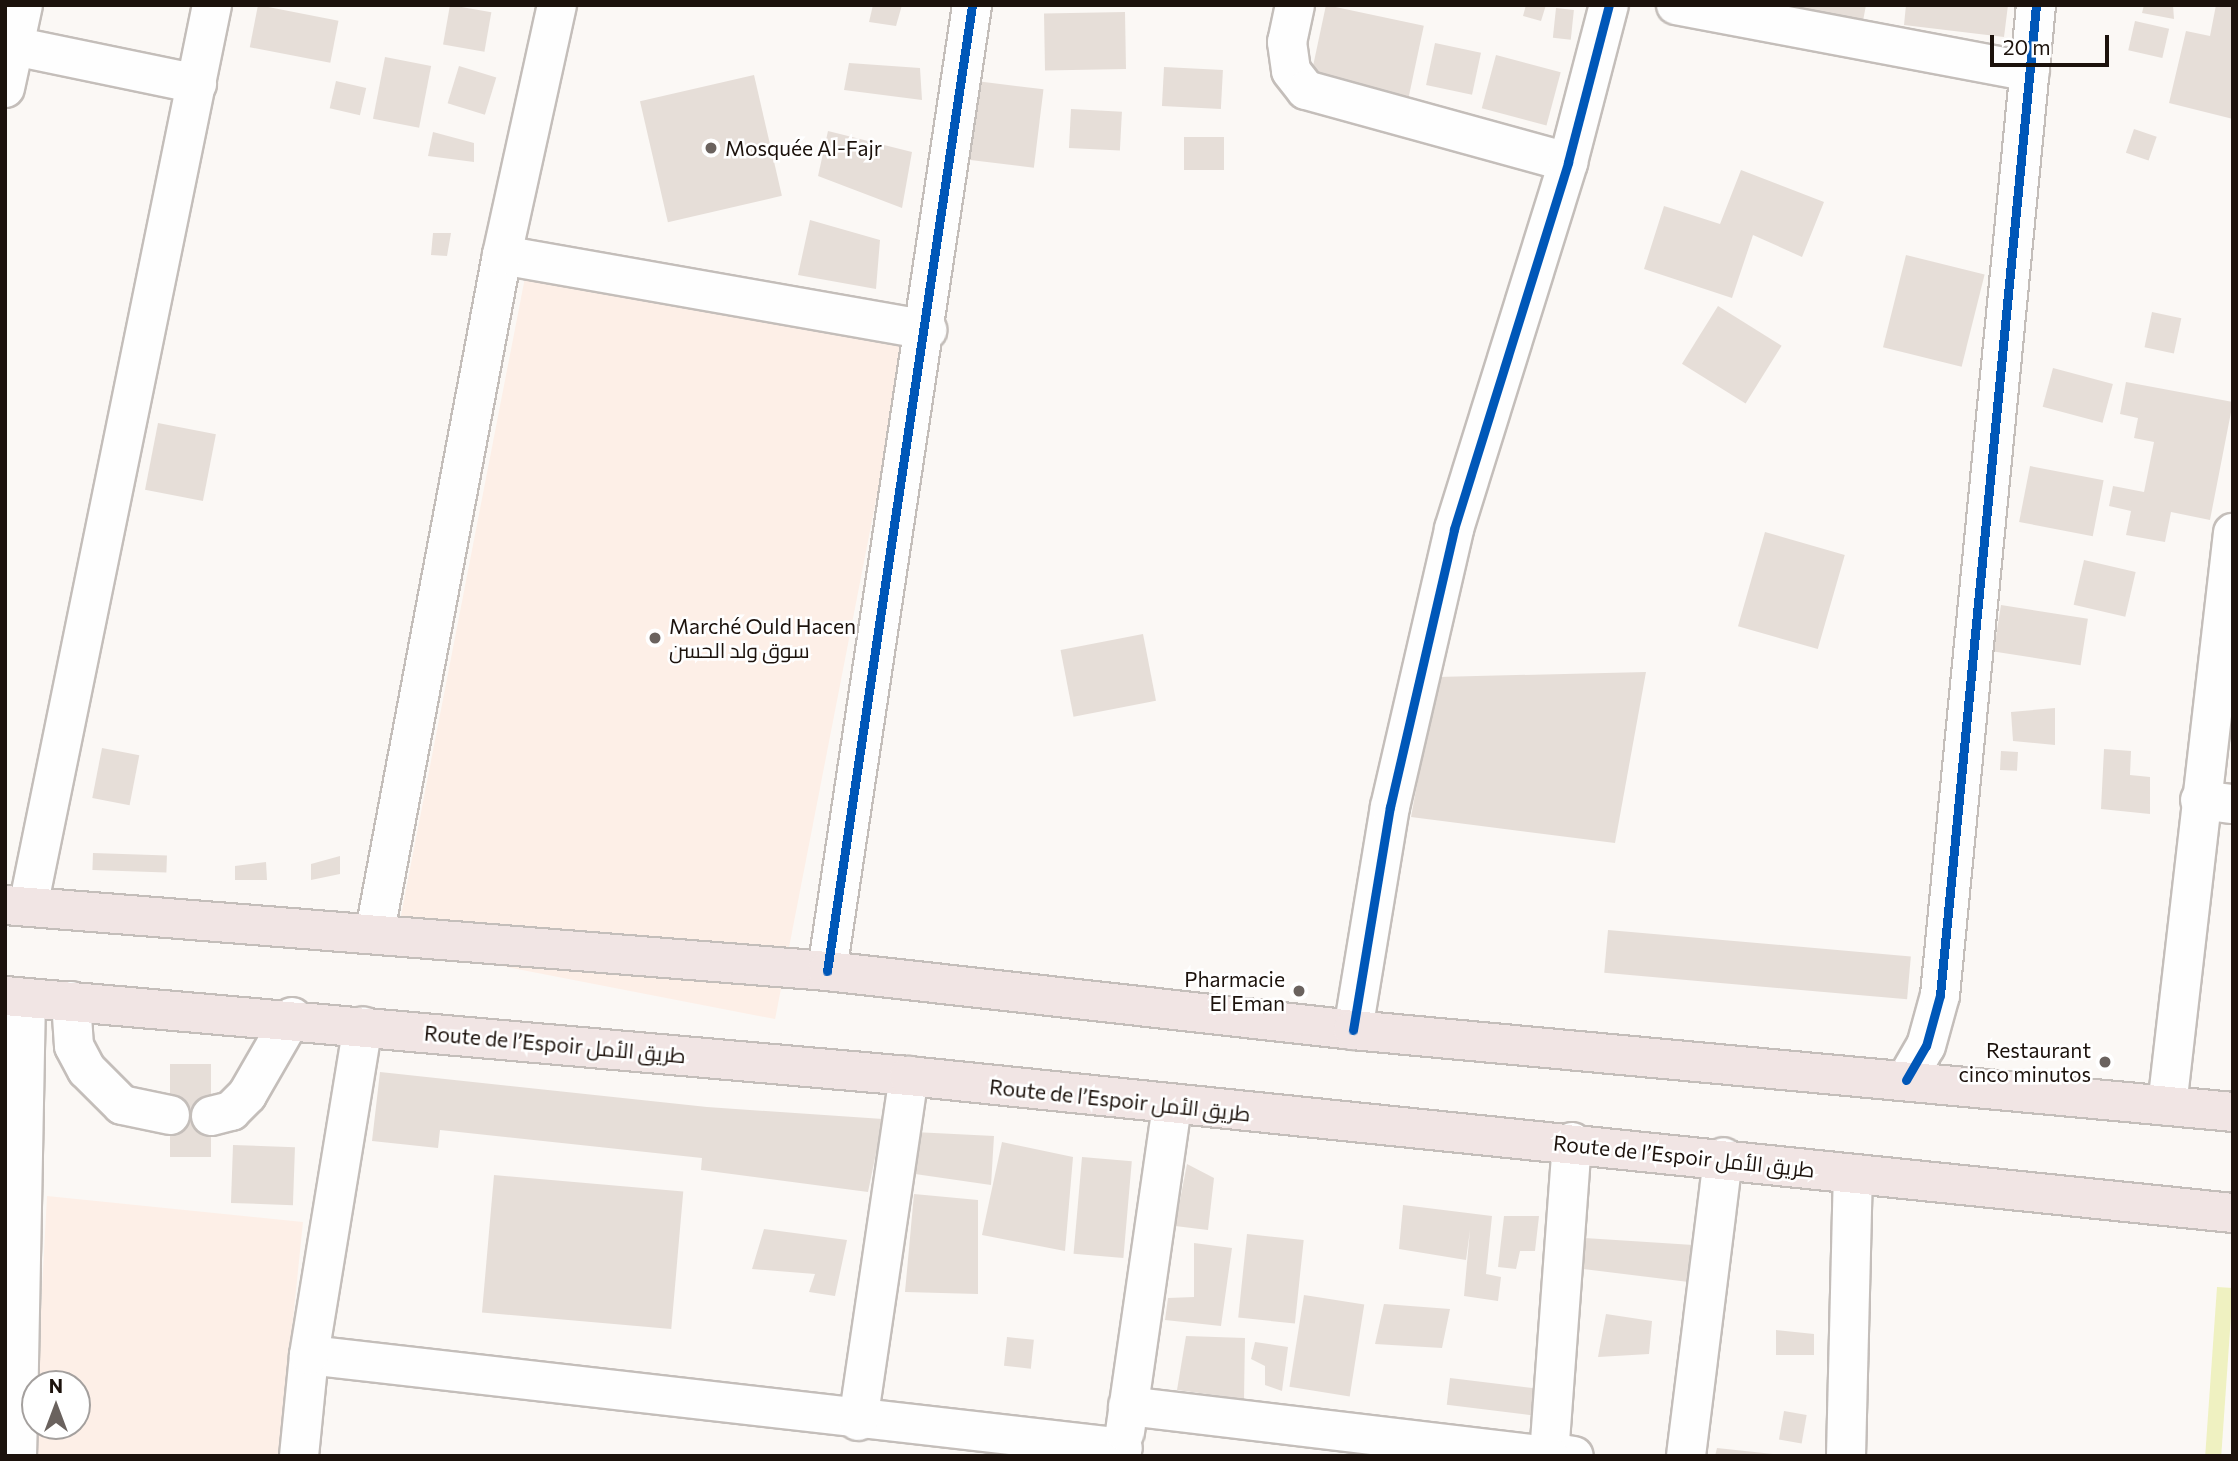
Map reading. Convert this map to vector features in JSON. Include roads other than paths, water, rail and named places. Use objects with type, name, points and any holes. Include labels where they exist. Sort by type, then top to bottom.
[{"type":"highway","points":[[17,906],[375,931],[827,971],[1353,1030],[2233,1112]]},
{"type":"highway","name":"Route de l’Espoir طريق الأمل","points":[[16,997],[292,1017],[363,1026],[909,1076],[1172,1105],[1723,1157],[1853,1176],[2233,1213]]},
{"type":"street","points":[[5,88],[23,5]]},
{"type":"street","points":[[17,906],[212,5]]},
{"type":"street","points":[[375,931],[502,255],[556,5]]},
{"type":"street","points":[[827,971],[927,330],[972,5]]},
{"type":"street","points":[[1294,5],[1289,61],[1306,90],[1568,162]]},
{"type":"street","points":[[1353,1030],[1390,807],[1454,529],[1568,162],[1609,5]]},
{"type":"street","points":[[1676,5],[2030,72]]},
{"type":"street","points":[[1906,1080],[1926,1046],[1940,995],[2036,5]]},
{"type":"street","points":[[14,47],[197,84]]},
{"type":"street","points":[[502,255],[927,330]]},
{"type":"street","points":[[2167,1106],[2216,802],[2233,534]]},
{"type":"street","points":[[16,997],[12,1415],[17,1456]]},
{"type":"street","points":[[71,1001],[74,1046],[87,1070],[122,1105],[170,1115]]},
{"type":"street","points":[[211,1116],[231,1111],[247,1095],[292,1017]]},
{"type":"street","points":[[299,1456],[309,1355],[363,1026]]},
{"type":"street","points":[[858,1421],[909,1076]]},
{"type":"street","points":[[309,1355],[1123,1452],[1172,1105]]},
{"type":"street","points":[[1128,1406],[1557,1455],[1572,1142]]},
{"type":"street","points":[[1686,1456],[1723,1157]]},
{"type":"street","points":[[1846,1456],[1853,1176]]},
{"type":"place","name":"Mosquée Al-Fajr","points":[[711,148]]},
{"type":"place","name":"Marché Ould Hacen سوق ولد الحسن","points":[[655,638]]},
{"type":"place","name":"Pharmacie El Eman","points":[[1299,991]]},
{"type":"place","name":"Restaurant cinco minutos","points":[[2105,1062]]}]
